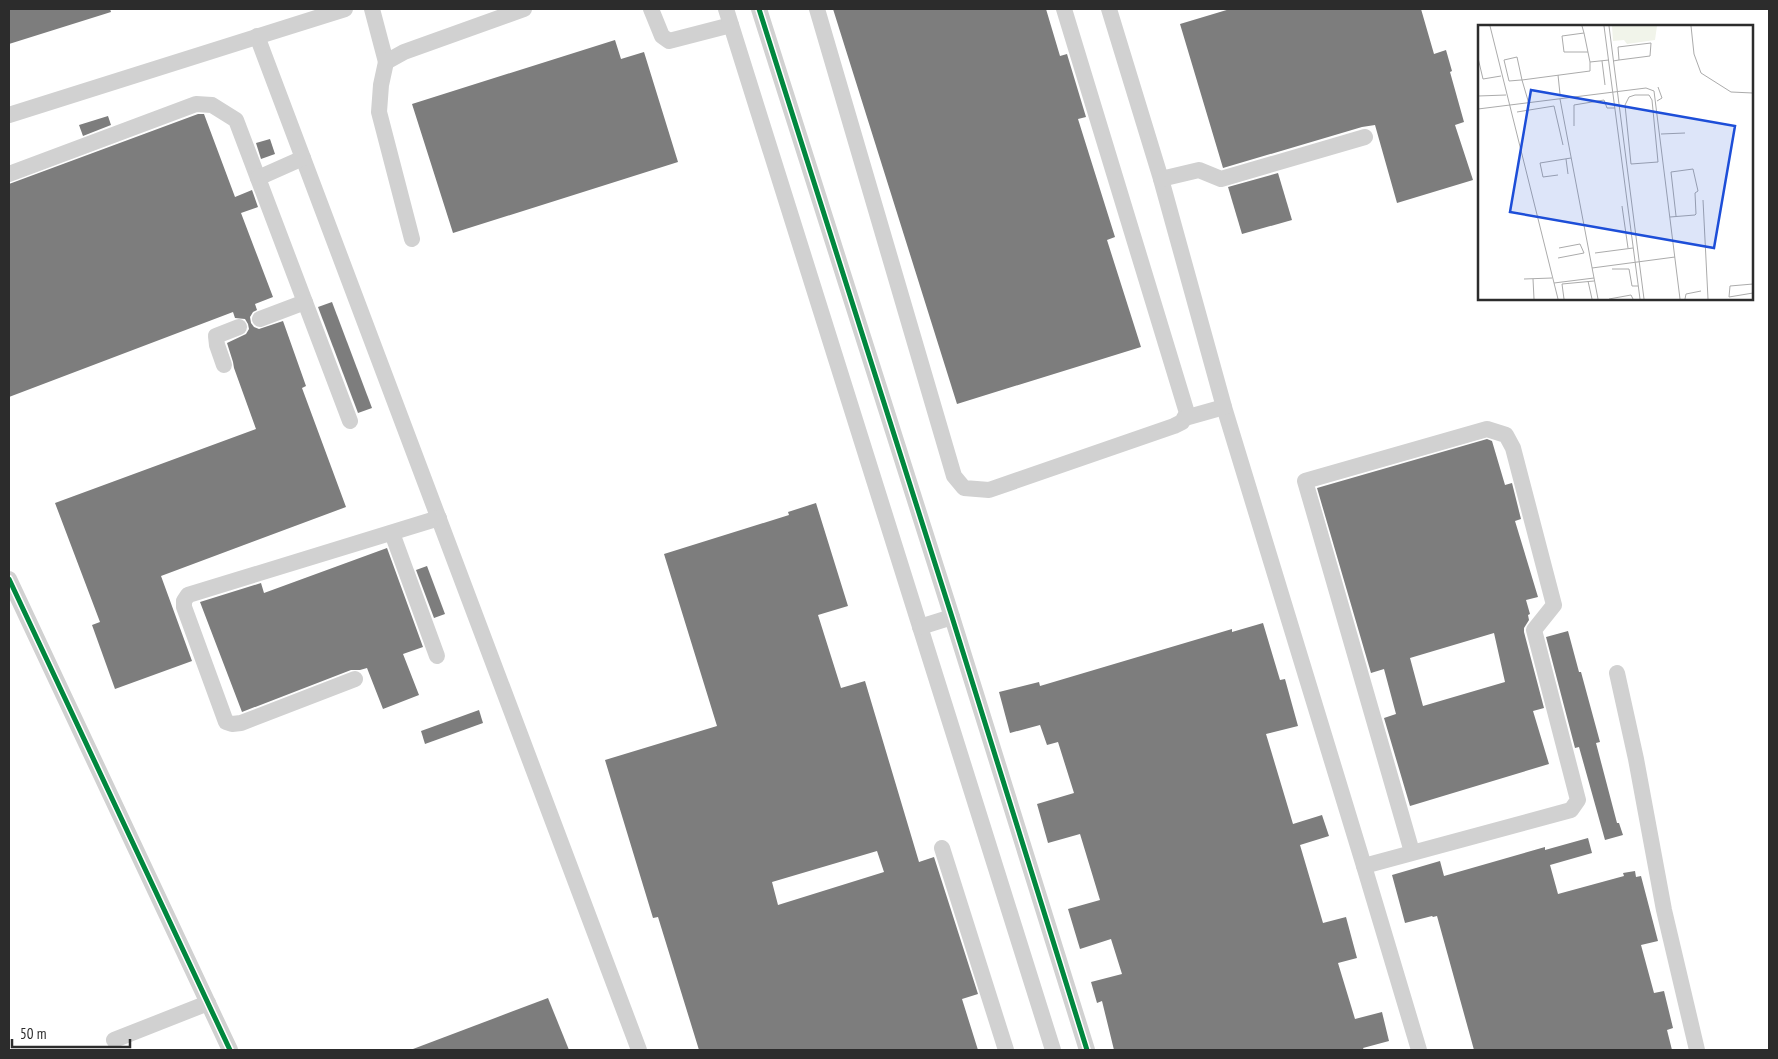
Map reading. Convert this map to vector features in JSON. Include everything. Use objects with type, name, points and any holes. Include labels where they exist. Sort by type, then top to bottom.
[{"type":"street","points":[[9,115],[345,9]]},
{"type":"street","points":[[372,9],[386,62],[381,85],[379,112],[412,239]]},
{"type":"street","points":[[386,62],[404,52],[524,9]]},
{"type":"street","points":[[652,9],[662,36],[669,41],[731,25]]},
{"type":"street","points":[[726,9],[1053,1050]]},
{"type":"street","points":[[759,9],[1087,1050]]},
{"type":"street","points":[[817,9],[954,476],[964,488],[989,490],[1174,426],[1185,418],[1224,407]]},
{"type":"street","points":[[1064,9],[1186,407],[1185,418]]},
{"type":"street","points":[[1109,9],[1161,179],[1224,407],[1419,1050]]},
{"type":"street","points":[[257,36],[639,1050]]},
{"type":"street","points":[[9,174],[196,104],[212,105],[236,120],[350,421]]},
{"type":"street","points":[[1161,179],[1199,170],[1221,179],[1365,137]]},
{"type":"street","points":[[258,178],[303,158]]},
{"type":"street","points":[[260,319],[305,302]]},
{"type":"street","points":[[224,365],[216,345],[216,336],[239,327]]},
{"type":"street","points":[[1364,866],[1571,810],[1578,800],[1534,630],[1554,605],[1513,448],[1506,435],[1486,429],[1305,480],[1412,852]]},
{"type":"street","points":[[354,678],[241,723],[232,724],[226,722],[184,607],[184,601],[188,595],[439,518]]},
{"type":"street","points":[[392,533],[437,656]]},
{"type":"street","points":[[9,579],[230,1050]]},
{"type":"street","points":[[920,627],[952,617]]},
{"type":"street","points":[[1617,673],[1636,759],[1664,910],[1697,1050]]},
{"type":"street","points":[[942,848],[1006,1050]]},
{"type":"street","points":[[114,1040],[208,1003]]},
{"type":"building","points":[[9,9],[110,9],[111,12],[9,44]]},
{"type":"building","points":[[833,9],[1046,9],[1060,56],[1067,54],[1086,117],[1078,119],[1115,237],[1107,240],[1141,347],[957,404]]},
{"type":"building","points":[[1230,9],[1421,9],[1434,54],[1446,50],[1464,122],[1455,125],[1473,180],[1397,203],[1375,125],[1362,127],[1223,168],[1180,24]]},
{"type":"building","points":[[615,40],[621,59],[644,52],[678,162],[453,233],[412,104]]},
{"type":"building","points":[[198,114],[204,114],[235,197],[252,190],[258,207],[241,213],[273,297],[255,304],[257,310],[250,317],[251,323],[259,329],[283,321],[306,386],[302,388],[346,507],[161,576],[192,661],[115,689],[92,625],[100,622],[55,503],[256,429],[227,343],[246,334],[249,329],[248,324],[245,319],[235,318],[233,312],[9,397],[9,184]]},
{"type":"building","points":[[108,116],[111,125],[83,136],[79,125]]},
{"type":"building","points":[[270,139],[275,154],[261,159],[256,143]]},
{"type":"building","points":[[1278,173],[1292,220],[1242,234],[1228,187]]},
{"type":"building","points":[[332,302],[372,408],[358,413],[318,307]]},
{"type":"building","points":[[1487,439],[1492,441],[1505,485],[1512,483],[1521,519],[1515,521],[1538,597],[1526,600],[1530,614],[1528,615],[1529,620],[1524,628],[1524,632],[1544,708],[1533,711],[1549,764],[1410,806],[1384,718],[1396,714],[1384,669],[1371,673],[1317,488]],"holes":[[[1494,633],[1505,682],[1423,706],[1410,658]]]},
{"type":"building","points":[[816,503],[848,606],[818,615],[841,688],[865,681],[919,862],[934,857],[978,994],[962,999],[978,1050],[699,1050],[658,917],[653,918],[605,760],[717,726],[664,554],[789,515],[788,512]],"holes":[[[877,851],[884,872],[778,905],[772,882]]]},
{"type":"building","points":[[387,548],[423,647],[403,654],[419,695],[383,709],[367,668],[351,670],[242,712],[200,602],[261,583],[264,593]]},
{"type":"building","points":[[427,566],[445,614],[434,618],[416,570]]},
{"type":"building","points":[[1263,623],[1280,680],[1285,679],[1298,726],[1266,734],[1293,824],[1322,815],[1329,836],[1300,845],[1323,923],[1346,917],[1357,958],[1338,963],[1355,1019],[1382,1012],[1389,1041],[1363,1048],[1364,1050],[1114,1050],[1102,1001],[1097,1003],[1091,982],[1122,974],[1111,939],[1080,949],[1068,909],[1100,900],[1080,834],[1048,843],[1037,804],[1074,793],[1058,742],[1047,745],[1040,725],[1010,733],[999,692],[1039,682],[1040,686],[1232,629],[1232,632]]},
{"type":"building","points":[[1568,631],[1600,742],[1596,743],[1617,823],[1619,823],[1623,835],[1605,840],[1579,747],[1575,748],[1546,637]]},
{"type":"building","points":[[479,710],[483,723],[425,744],[421,731]]},
{"type":"building","points":[[1588,838],[1592,853],[1550,865],[1558,894],[1624,876],[1623,873],[1635,871],[1636,877],[1641,876],[1658,941],[1641,945],[1654,993],[1664,991],[1673,1028],[1667,1030],[1672,1050],[1474,1050],[1437,916],[1405,923],[1392,875],[1440,861],[1444,876],[1545,847],[1545,850]]},
{"type":"building","points":[[548,998],[569,1050],[413,1050],[413,1049]]},
{"type":"cycle path","points":[[759,9],[1087,1050]]},
{"type":"cycle path","points":[[9,579],[230,1050]]}]
